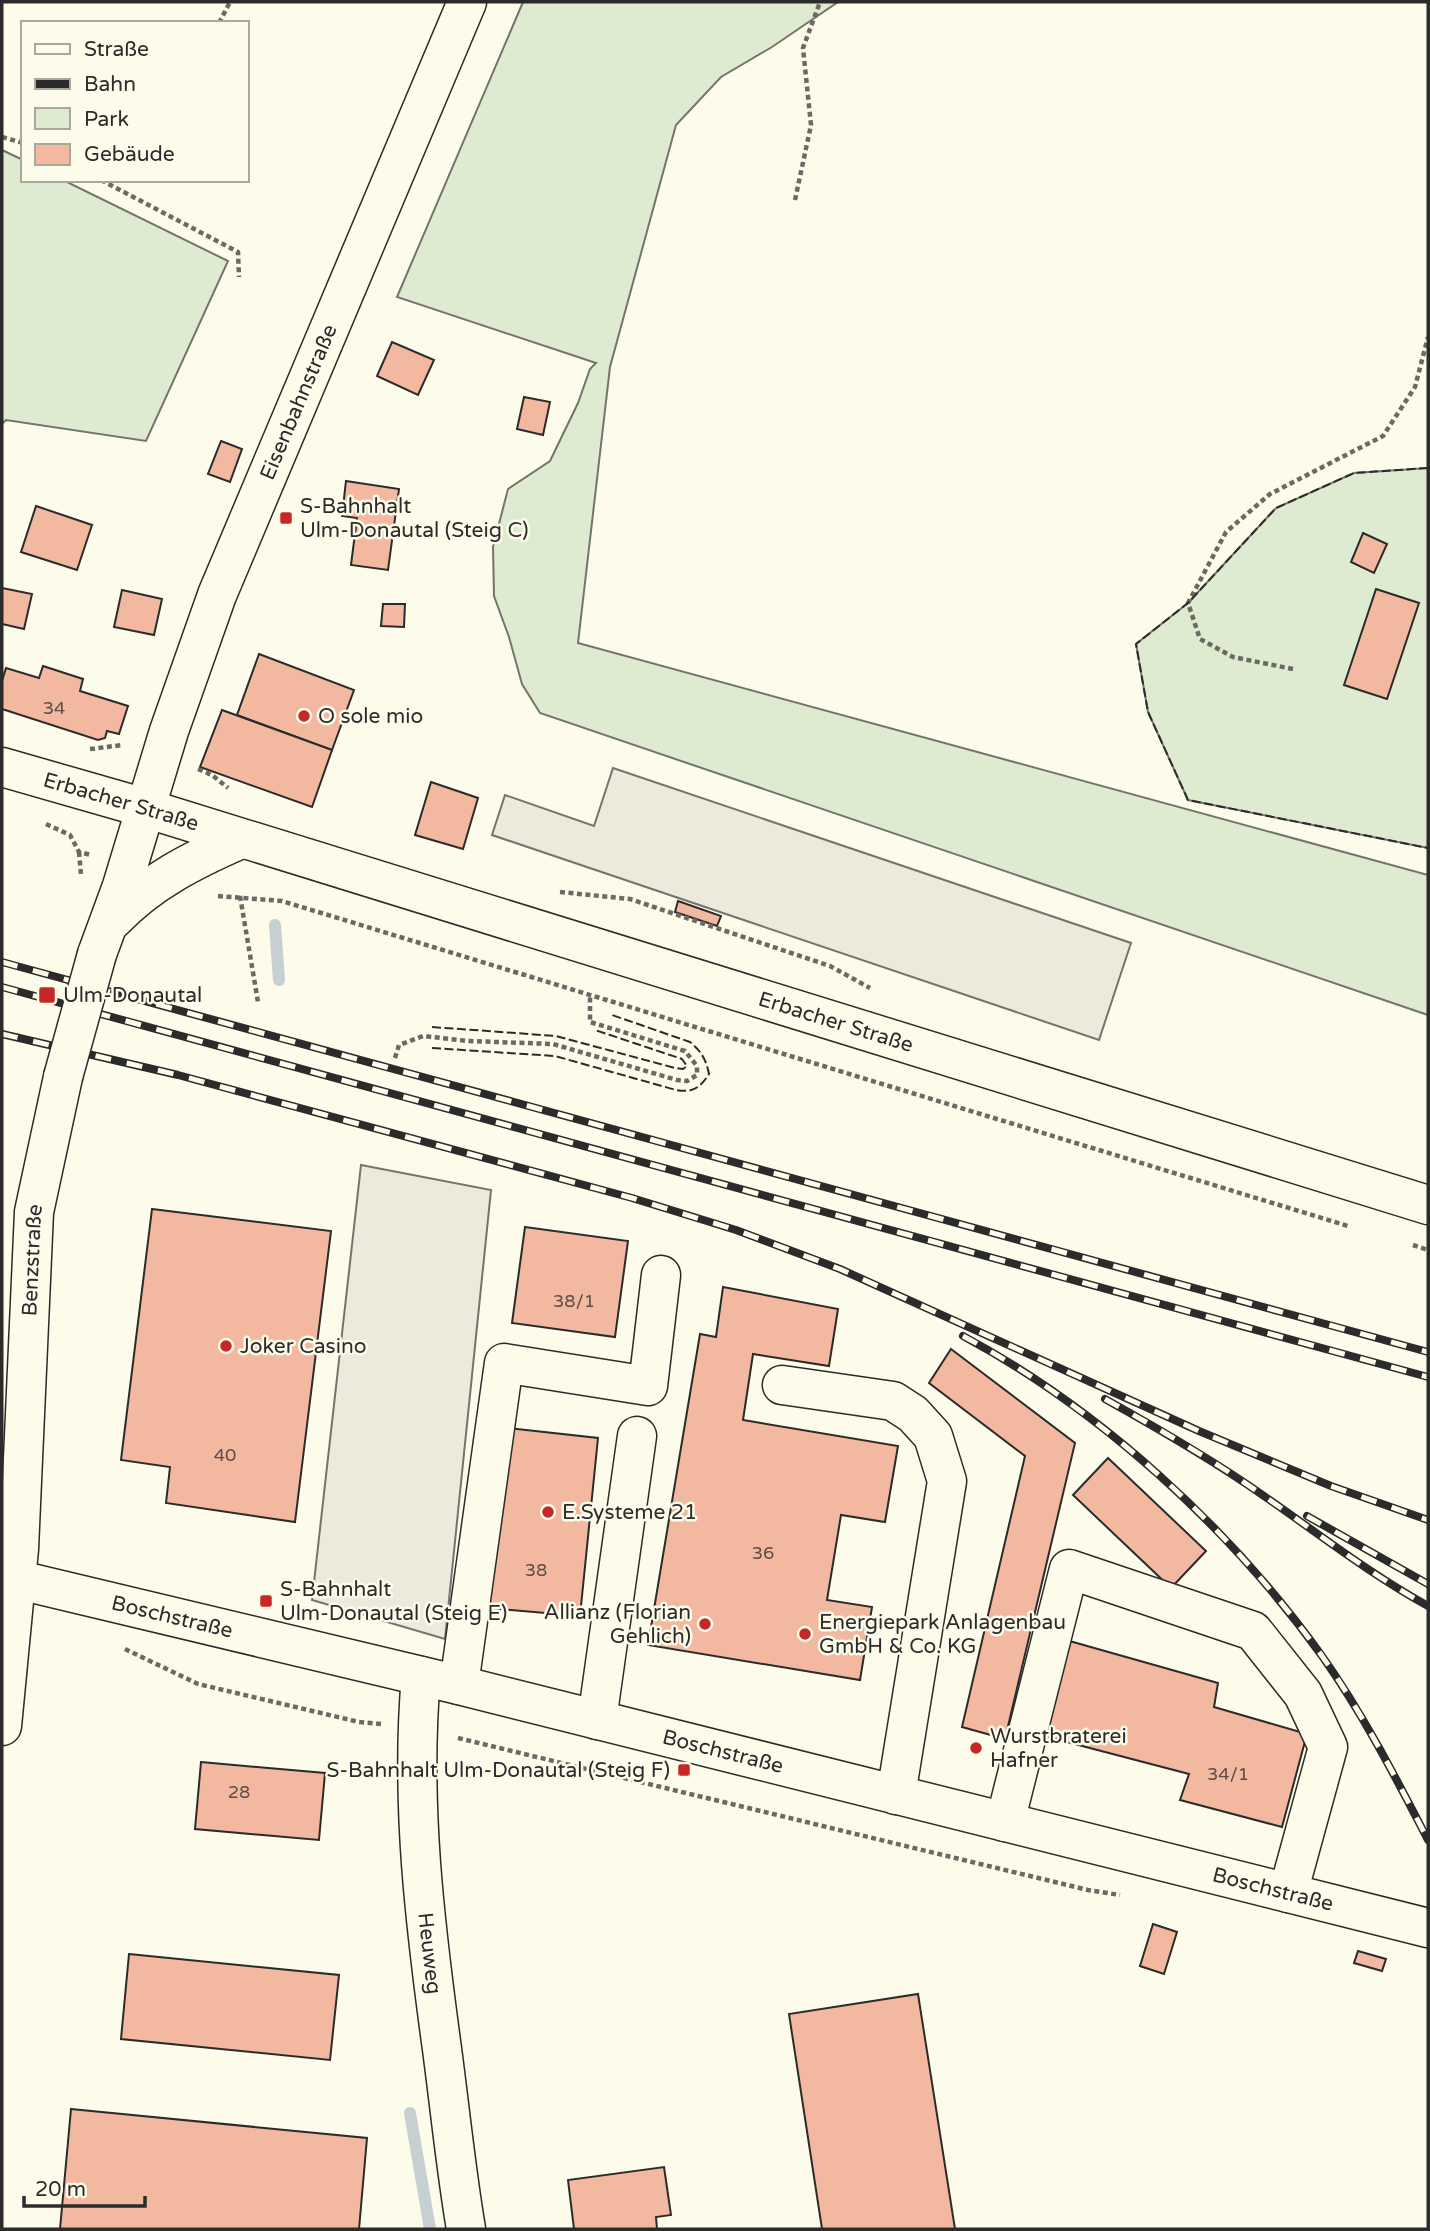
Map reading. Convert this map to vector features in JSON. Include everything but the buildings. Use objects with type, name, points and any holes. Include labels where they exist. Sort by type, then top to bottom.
[{"type":"street","name":"Eisenbahnstraße","points":[[145,808],[216,595],[467,2]]},
{"type":"street","name":"Erbacher Straße","points":[[2,767],[145,808],[1428,1205]]},
{"type":"street","name":"Benzstraße","points":[[2,1726],[9,1578],[34,1212],[62,1077],[145,808]]},
{"type":"street","name":"Erbacher Straße","points":[[103,939],[130,902],[160,879],[241,839]]},
{"type":"street","points":[[459,1685],[504,1363],[648,1387],[661,1275]]},
{"type":"street","points":[[782,1385],[893,1401],[913,1414],[933,1436],[947,1481],[896,1795]]},
{"type":"street","points":[[597,1720],[637,1436]]},
{"type":"street","points":[[1005,1822],[1069,1569],[1253,1631],[1303,1694],[1328,1747],[1288,1893]]},
{"type":"street","name":"Boschstraße","points":[[9,1578],[459,1685],[1428,1927]]},
{"type":"street","name":"Heuweg","points":[[421,1676],[416,1727],[418,1852],[425,1926],[466,2229]]},
{"type":"path","points":[[220,21],[230,2]]},
{"type":"path","points":[[795,200],[811,125],[803,48],[820,2]]},
{"type":"path","points":[[2,137],[21,142]]},
{"type":"path","points":[[105,182],[238,252],[239,277]]},
{"type":"path","points":[[1293,670],[1233,657],[1200,639],[1188,603],[1226,532],[1270,494],[1383,436],[1415,387],[1428,337]]},
{"type":"path","points":[[85,750],[123,744],[161,755]]},
{"type":"path","points":[[36,819],[70,835],[79,852],[129,866]]},
{"type":"path","points":[[211,896],[282,901],[1348,1226]]},
{"type":"path","points":[[240,897],[258,1002]]},
{"type":"path","points":[[395,1058],[399,1045],[423,1036],[468,1041],[553,1044],[677,1080],[687,1081],[697,1075],[697,1066],[685,1051],[590,1022],[590,996]]},
{"type":"path","points":[[1402,1242],[1428,1250]]},
{"type":"path","points":[[115,1645],[198,1684],[359,1722],[416,1727],[1074,1887],[1126,1896]]},
{"type":"green space","points":[[523,2],[838,2],[772,47],[721,77],[676,125],[610,367],[578,643],[1428,875],[1428,1015],[540,713],[522,684],[494,596],[493,547],[508,489],[550,461],[578,403],[590,369],[596,363],[397,297]]},
{"type":"green space","points":[[2,150],[21,159],[21,182],[67,182],[228,261],[146,441],[6,420],[2,424]]},
{"type":"green space","points":[[1428,468],[1428,848],[1188,800],[1148,712],[1136,644],[1188,603],[1276,508],[1354,473]]},
{"type":"shaded area","points":[[613,768],[1131,943],[1099,1040],[492,835],[505,795],[594,826]]},
{"type":"shaded area","points":[[361,1165],[491,1190],[445,1639],[312,1600]]},
{"type":"waterway","points":[[275,925],[279,980]]},
{"type":"waterway","points":[[410,2113],[430,2229]]},
{"type":"railway","points":[[2,962],[1428,1352]]},
{"type":"railway","points":[[2,987],[1428,1377]]},
{"type":"railway","points":[[2,1034],[178,1075],[632,1198],[736,1230],[840,1269],[1199,1431],[1331,1486],[1428,1520]]},
{"type":"railway","points":[[963,1336],[1065,1399],[1113,1436],[1205,1518],[1247,1563],[1286,1609],[1337,1678],[1378,1746],[1428,1840]]},
{"type":"railway","points":[[1105,1399],[1225,1470],[1365,1567],[1428,1606]]},
{"type":"railway","points":[[1307,1516],[1428,1584]]},
{"type":"fence","points":[[1428,468],[1354,473],[1276,508],[1188,603],[1136,644],[1148,712],[1188,800],[1428,848]]},
{"type":"fence","points":[[432,1048],[555,1056],[682,1091],[696,1088],[709,1074],[702,1056],[690,1042],[612,1015]]},
{"type":"fence","points":[[432,1027],[556,1036],[675,1068],[683,1069],[687,1066],[682,1059],[595,1030]]},
{"type":"place","name":"S-Bahnhalt Ulm-Donautal (Steig C)","points":[[286,518]]},
{"type":"place","name":"O sole mio","points":[[304,716]]},
{"type":"place","name":"Ulm-Donautal","points":[[47,995]]},
{"type":"place","name":"Joker Casino","points":[[226,1346]]},
{"type":"place","name":"E.Systeme 21","points":[[548,1512]]},
{"type":"place","name":"S-Bahnhalt Ulm-Donautal (Steig E)","points":[[266,1601]]},
{"type":"place","name":"Allianz (Florian Gehlich)","points":[[705,1624]]},
{"type":"place","name":"Energiepark Anlagenbau GmbH & Co. KG","points":[[805,1634]]},
{"type":"place","name":"Wurstbraterei Hafner","points":[[976,1748]]},
{"type":"place","name":"S-Bahnhalt Ulm-Donautal (Steig F)","points":[[684,1770]]}]
